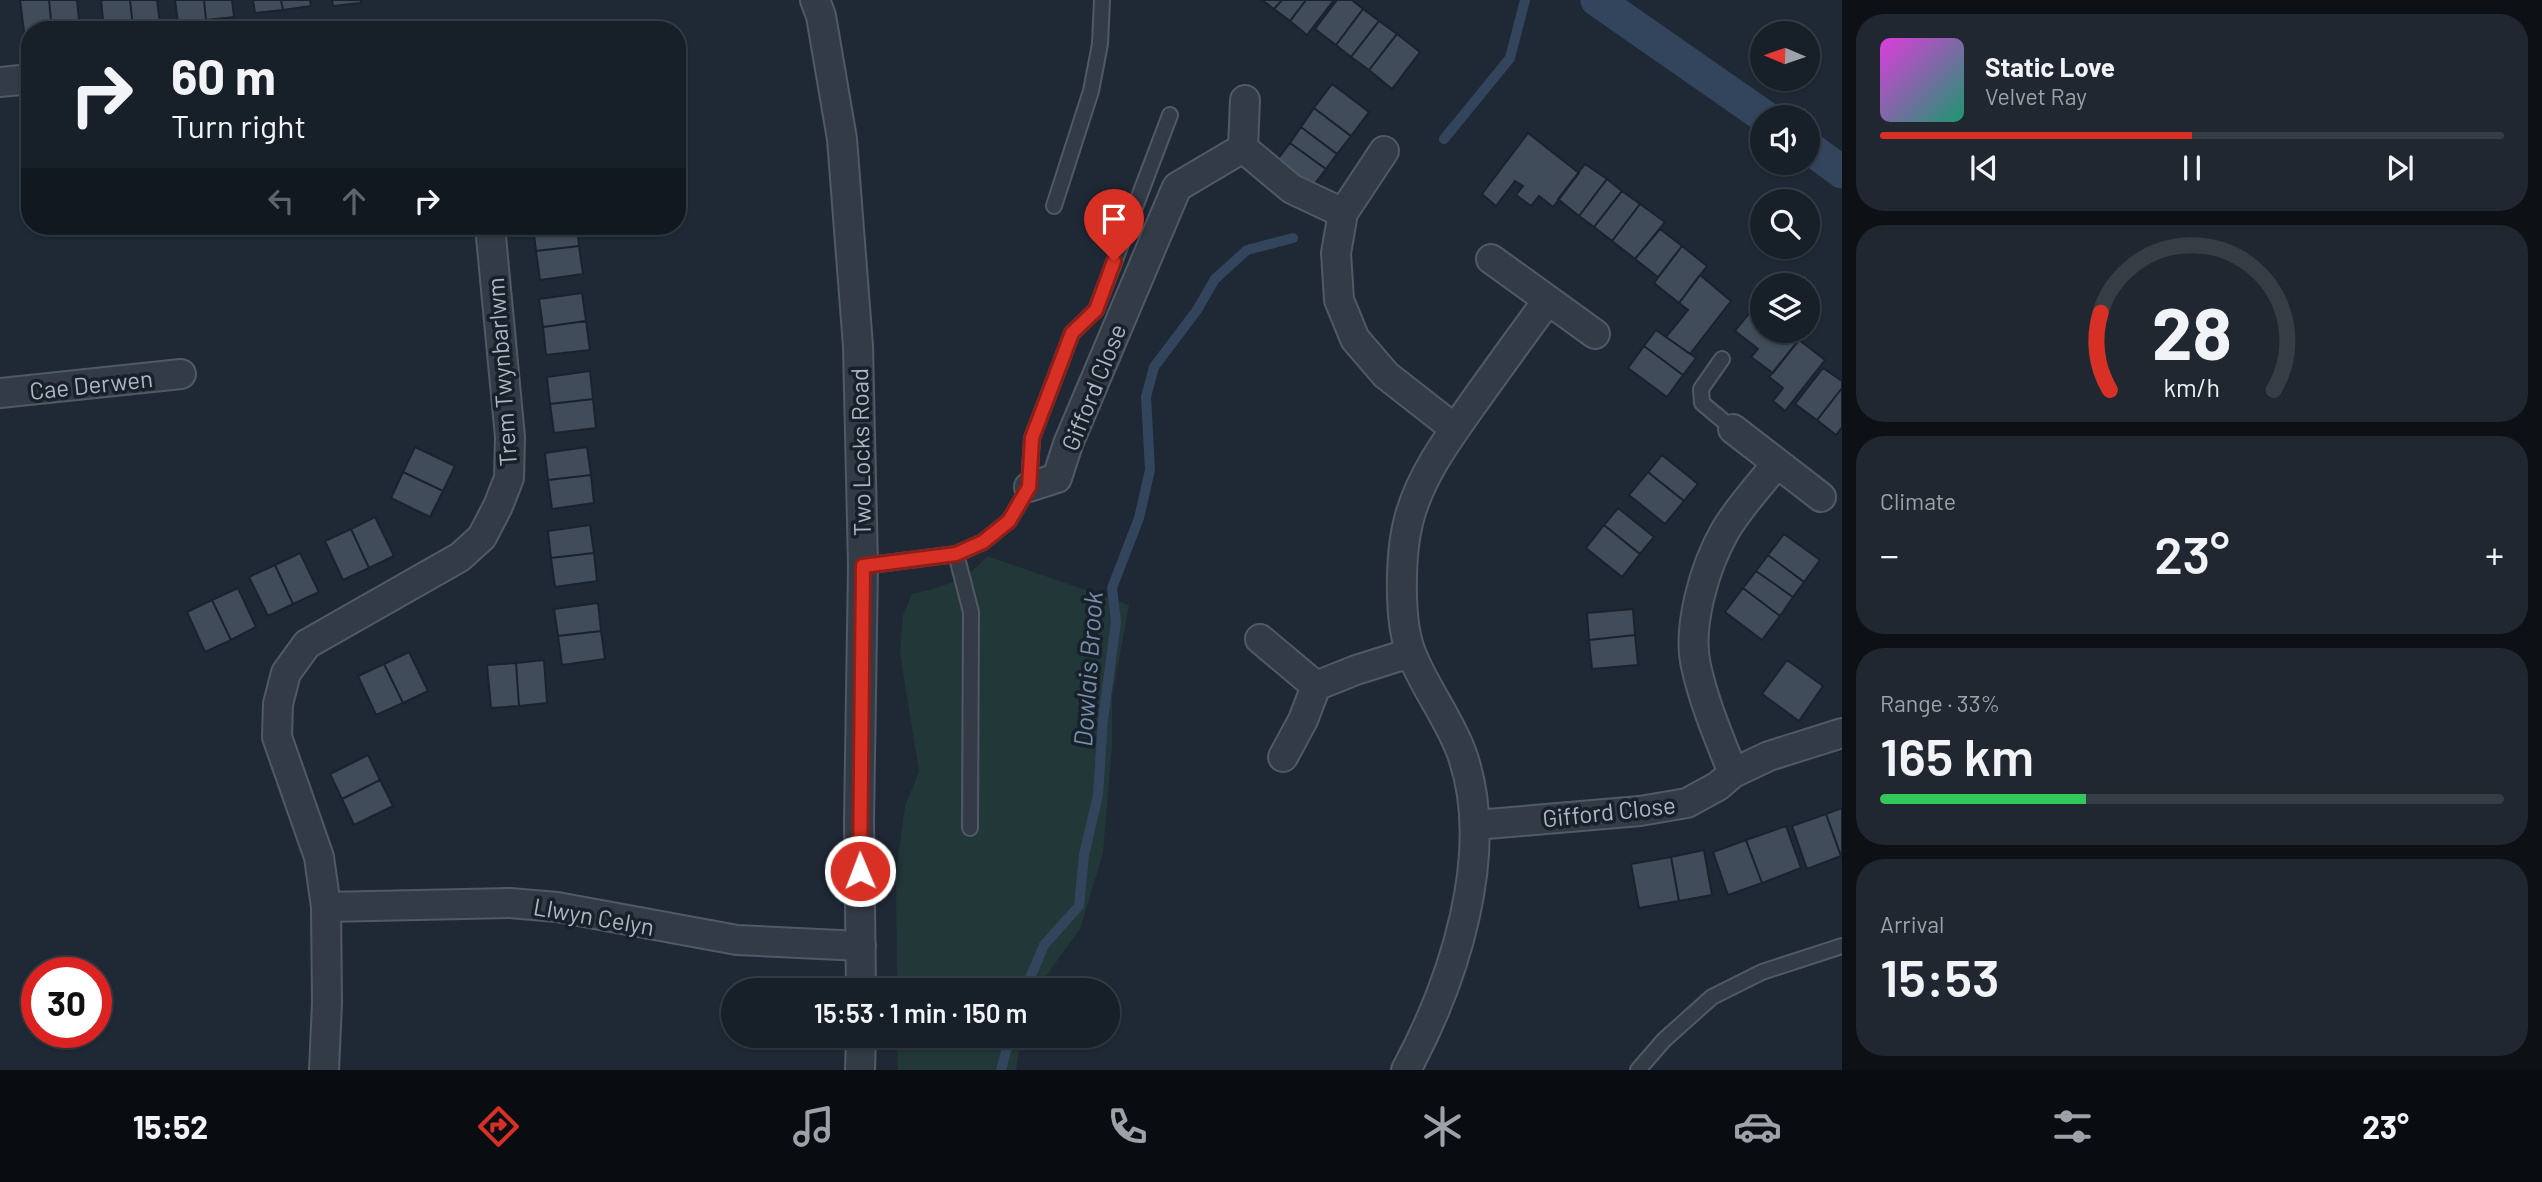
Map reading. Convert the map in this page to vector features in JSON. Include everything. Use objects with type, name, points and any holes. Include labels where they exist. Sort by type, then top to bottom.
[{"type":"street","name":"Two Locks Road","points":[[815,0],[821,16],[842,139],[858,346],[863,566],[859,822],[860,978]]},
{"type":"street","points":[[0,82],[21,80]]},
{"type":"street","points":[[1245,100],[1243,148],[1292,189],[1343,213]]},
{"type":"street","name":"Gifford Close","points":[[1029,487],[1057,478],[1068,444],[1177,187],[1243,148]]},
{"type":"street","points":[[1384,151],[1343,213],[1336,253],[1339,300],[1354,339],[1386,375],[1455,429]]},
{"type":"street","name":"Trem Twynbarlwm","points":[[324,1070],[327,1003],[326,907],[319,857],[277,737],[278,704],[286,673],[307,643],[460,557],[482,537],[498,506],[509,478],[510,437],[491,235]]},
{"type":"street","points":[[1491,259],[1595,334]]},
{"type":"street","points":[[1406,1070],[1433,1012],[1456,948],[1472,886],[1476,825],[1462,754],[1410,653],[1402,608],[1409,519],[1424,480],[1455,429],[1548,300]]},
{"type":"street","name":"Cae Derwen","points":[[0,393],[181,374]]},
{"type":"street","points":[[1733,429],[1821,496]]},
{"type":"street","points":[[1733,773],[1710,718],[1695,663],[1696,617],[1704,576],[1725,531],[1777,463]]},
{"type":"street","points":[[1260,639],[1316,686]]},
{"type":"street","points":[[1283,757],[1303,720],[1316,686],[1410,653]]},
{"type":"street","name":"Gifford Close","points":[[1476,825],[1640,811],[1688,803],[1718,786],[1733,773],[1769,756],[1842,733]]},
{"type":"street","name":"Llwyn Celyn","points":[[326,907],[510,902],[556,907],[737,940],[861,946]]},
{"type":"street","points":[[860,1048],[860,1070]]},
{"type":"lane","points":[[1054,206],[1090,91],[1100,44],[1102,0]]},
{"type":"lane","points":[[863,566],[956,554],[983,542],[1009,521],[1029,487],[1032,438],[1072,333],[1096,310],[1170,115]]},
{"type":"lane","points":[[1722,359],[1701,389],[1702,403],[1733,429]]},
{"type":"lane","points":[[956,554],[971,612],[970,828]]},
{"type":"lane","points":[[1638,1070],[1664,1040],[1712,997],[1762,972],[1842,946]]},
{"type":"green space","points":[[987,556],[1129,605],[1112,698],[1112,747],[1103,853],[1080,929],[1045,978],[897,978],[896,873],[905,806],[919,771],[900,653],[903,615],[912,594],[963,577]]},
{"type":"green space","points":[[897,1048],[1019,1048],[1016,1070],[898,1070]]},
{"type":"building","points":[[20,0],[49,0],[51,21],[23,21]]},
{"type":"building","points":[[49,0],[77,0],[79,21],[51,21]]},
{"type":"building","points":[[101,0],[130,0],[132,21],[103,21]]},
{"type":"building","points":[[130,0],[157,0],[160,21],[132,21]]},
{"type":"building","points":[[175,0],[204,0],[206,20],[178,21]]},
{"type":"building","points":[[204,0],[232,0],[234,17],[206,20]]},
{"type":"building","points":[[253,0],[281,0],[283,10],[255,13]]},
{"type":"building","points":[[281,0],[310,0],[311,6],[283,10]]},
{"type":"building","points":[[332,0],[361,0],[361,3],[333,6]]},
{"type":"building","points":[[1262,0],[1282,0],[1274,9]]},
{"type":"building","points":[[1282,0],[1306,0],[1290,21],[1274,9]]},
{"type":"building","points":[[1306,0],[1334,0],[1307,35],[1290,21]]},
{"type":"building","points":[[1337,0],[1352,0],[1363,9],[1336,45],[1315,29]]},
{"type":"building","points":[[1363,9],[1379,21],[1351,57],[1336,45]]},
{"type":"building","points":[[1379,21],[1397,34],[1369,70],[1351,57]]},
{"type":"building","points":[[1397,34],[1420,52],[1392,89],[1369,70]]},
{"type":"building","points":[[1332,84],[1369,112],[1351,136],[1314,108]]},
{"type":"building","points":[[1314,108],[1351,136],[1337,154],[1301,127]]},
{"type":"building","points":[[1301,127],[1337,154],[1326,169],[1290,143]]},
{"type":"building","points":[[1528,133],[1579,173],[1553,207],[1539,196],[1531,206],[1516,195],[1523,186],[1515,181],[1496,206],[1482,194]]},
{"type":"building","points":[[1290,143],[1326,169],[1310,190],[1274,164]]},
{"type":"building","points":[[1585,164],[1607,179],[1579,216],[1558,199]]},
{"type":"building","points":[[1607,179],[1622,191],[1594,227],[1579,216]]},
{"type":"building","points":[[1622,191],[1640,204],[1612,241],[1594,227]]},
{"type":"building","points":[[1640,204],[1665,222],[1635,259],[1612,241]]},
{"type":"building","points":[[1660,229],[1682,246],[1658,277],[1635,259]]},
{"type":"building","points":[[534,235],[578,235],[579,246],[536,251]]},
{"type":"building","points":[[579,246],[583,274],[540,280],[536,251]]},
{"type":"building","points":[[1682,246],[1707,266],[1679,303],[1654,283]]},
{"type":"building","points":[[1700,275],[1731,301],[1690,354],[1666,337],[1688,310],[1679,303]]},
{"type":"building","points":[[582,293],[586,321],[543,327],[539,299]]},
{"type":"building","points":[[1750,312],[1750,343],[1735,331]]},
{"type":"building","points":[[586,321],[590,350],[546,355],[543,327]]},
{"type":"building","points":[[1656,330],[1696,358],[1683,375],[1644,346]]},
{"type":"building","points":[[1750,343],[1797,343],[1773,373],[1751,357],[1758,349]]},
{"type":"building","points":[[1797,343],[1803,343],[1825,360],[1785,411],[1773,401],[1783,388],[1769,377]]},
{"type":"building","points":[[1644,346],[1683,375],[1667,397],[1628,368]]},
{"type":"building","points":[[1823,368],[1842,381],[1842,388],[1817,420],[1795,404]]},
{"type":"building","points":[[590,371],[593,399],[550,404],[547,377]]},
{"type":"building","points":[[1842,388],[1842,427],[1836,435],[1817,420]]},
{"type":"building","points":[[593,399],[596,428],[554,433],[550,404]]},
{"type":"building","points":[[415,447],[455,466],[443,491],[403,472]]},
{"type":"building","points":[[587,447],[591,475],[548,480],[545,453]]},
{"type":"building","points":[[1662,455],[1698,484],[1684,501],[1648,472]]},
{"type":"building","points":[[403,472],[443,491],[430,517],[391,498]]},
{"type":"building","points":[[1648,472],[1684,501],[1665,524],[1629,495]]},
{"type":"building","points":[[591,475],[594,503],[552,509],[548,480]]},
{"type":"building","points":[[1618,508],[1654,537],[1640,554],[1604,525]]},
{"type":"building","points":[[375,517],[394,556],[369,568],[351,529]]},
{"type":"building","points":[[590,525],[594,553],[551,558],[548,531]]},
{"type":"building","points":[[1604,525],[1640,554],[1622,577],[1586,548]]},
{"type":"building","points":[[351,529],[369,568],[343,580],[325,541]]},
{"type":"building","points":[[1784,534],[1820,560],[1804,582],[1768,555]]},
{"type":"building","points":[[300,553],[319,592],[293,604],[275,565]]},
{"type":"building","points":[[594,553],[597,581],[555,587],[551,558]]},
{"type":"building","points":[[1768,555],[1804,582],[1793,597],[1756,571]]},
{"type":"building","points":[[275,565],[293,604],[268,616],[249,577]]},
{"type":"building","points":[[1756,571],[1793,597],[1780,616],[1743,588]]},
{"type":"building","points":[[238,588],[256,627],[231,640],[212,600]]},
{"type":"building","points":[[1743,588],[1780,616],[1762,640],[1725,612]]},
{"type":"building","points":[[212,600],[231,640],[205,652],[187,612]]},
{"type":"building","points":[[598,603],[601,631],[558,636],[554,609]]},
{"type":"building","points":[[1633,609],[1635,635],[1589,640],[1587,613]]},
{"type":"building","points":[[601,631],[605,659],[562,665],[558,636]]},
{"type":"building","points":[[1635,635],[1638,665],[1592,669],[1589,640]]},
{"type":"building","points":[[409,652],[428,691],[403,703],[384,664]]},
{"type":"building","points":[[544,660],[547,703],[519,706],[516,663]]},
{"type":"building","points":[[1787,660],[1823,686],[1799,721],[1762,694]]},
{"type":"building","points":[[516,663],[519,706],[491,708],[487,665]]},
{"type":"building","points":[[384,664],[403,703],[376,715],[358,676]]},
{"type":"building","points":[[368,755],[380,780],[342,799],[330,774]]},
{"type":"building","points":[[380,780],[393,806],[354,825],[342,799]]},
{"type":"building","points":[[1842,808],[1842,856],[1841,856],[1826,814]]},
{"type":"building","points":[[1826,814],[1841,856],[1807,869],[1792,826]]},
{"type":"building","points":[[1786,826],[1801,868],[1762,883],[1746,840]]},
{"type":"building","points":[[1746,840],[1762,883],[1728,895],[1713,852]]},
{"type":"building","points":[[1704,850],[1712,895],[1679,901],[1671,857]]},
{"type":"building","points":[[1671,857],[1679,901],[1639,908],[1631,864]]},
{"type":"waterway","name":"Dowlais Brook","points":[[1444,139],[1510,58],[1525,0]]},
{"type":"waterway","points":[[1597,0],[1750,107]]},
{"type":"waterway","points":[[1820,156],[1842,172]]},
{"type":"waterway","name":"Dowlais Brook","points":[[1030,978],[1044,945],[1079,906],[1084,855],[1098,795],[1103,719],[1116,622],[1112,588],[1139,518],[1150,470],[1146,397],[1154,367],[1197,310],[1215,279],[1247,250],[1293,238]]},
{"type":"waterway","name":"Dowlais Brook","points":[[1001,1070],[1007,1048]]},
{"type":"route","points":[[860,871],[863,566],[956,554],[983,542],[1009,521],[1029,487],[1032,438],[1072,333],[1096,310],[1114,261]]}]
